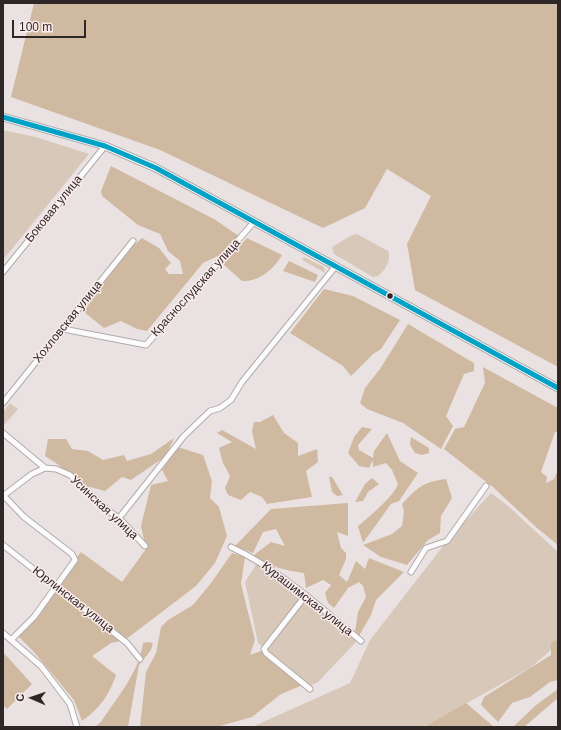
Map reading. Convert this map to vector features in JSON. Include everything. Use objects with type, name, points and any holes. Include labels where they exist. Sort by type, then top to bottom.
[{"type":"main road","points":[[3,117],[105,146],[156,168],[558,388]]},
{"type":"street","name":"Боковая улица","points":[[3,272],[105,146]]},
{"type":"street","name":"Краснослудская улица","points":[[63,329],[146,345],[254,222]]},
{"type":"street","name":"Хохловская улица","points":[[3,403],[134,241]]},
{"type":"street","points":[[120,518],[184,436],[210,411],[220,408],[231,400],[242,382],[335,267]]},
{"type":"street","name":"Усинская улица","points":[[3,433],[45,468],[56,469],[70,475],[110,512],[120,518],[145,546]]},
{"type":"street","points":[[11,640],[34,618],[73,564],[74,556],[72,554],[24,517],[4,496],[32,474],[45,468]]},
{"type":"street","points":[[411,572],[426,548],[447,541],[486,486]]},
{"type":"street","name":"Юрлинская улица","points":[[3,545],[127,643],[140,659]]},
{"type":"street","name":"Курашимская улица","points":[[231,547],[255,558],[306,595],[361,642]]},
{"type":"street","points":[[306,595],[265,646],[264,651],[310,689]]},
{"type":"street","points":[[3,633],[41,666],[70,704],[77,727]]},
{"type":"shaded area","points":[[34,3],[558,3],[558,367],[415,290],[407,244],[431,196],[387,169],[365,208],[323,228],[160,150],[11,97]]},
{"type":"shaded area","points":[[3,130],[36,137],[89,154],[3,260]]},
{"type":"shaded area","points":[[111,166],[214,219],[239,236],[220,255],[203,263],[147,331],[137,329],[121,321],[104,328],[84,312],[115,262],[142,238],[159,248],[171,263],[165,269],[169,274],[183,274],[180,261],[168,251],[160,234],[138,225],[102,196],[101,191]]},
{"type":"shaded area","points":[[357,234],[388,251],[389,258],[387,265],[378,276],[373,277],[334,254],[332,247],[352,235]]},
{"type":"shaded area","points":[[247,238],[282,255],[275,265],[265,274],[248,281],[242,281],[223,264]]},
{"type":"shaded area","points":[[304,257],[324,267],[325,273],[302,260]]},
{"type":"shaded area","points":[[289,261],[318,275],[315,282],[283,271]]},
{"type":"shaded area","points":[[324,289],[353,296],[400,320],[381,349],[373,354],[351,376],[343,366],[290,333]]},
{"type":"shaded area","points":[[408,324],[474,363],[474,371],[464,374],[446,416],[453,426],[441,449],[403,423],[367,409],[360,403],[365,388],[380,369]]},
{"type":"shaded area","points":[[483,367],[558,408],[558,432],[555,432],[541,472],[547,477],[546,483],[554,479],[558,470],[558,545],[537,528],[494,488],[444,449],[455,429],[464,427],[485,383]]},
{"type":"shaded area","points":[[10,403],[18,409],[5,424],[3,423],[3,412]]},
{"type":"shaded area","points":[[273,415],[284,433],[298,443],[298,456],[317,449],[318,462],[306,471],[312,497],[267,504],[262,497],[250,492],[241,500],[228,495],[225,488],[230,476],[223,463],[219,448],[232,442],[217,433],[222,430],[256,449],[252,431],[254,422],[260,422]]},
{"type":"shaded area","points":[[362,427],[372,429],[358,445],[359,450],[373,458],[374,451],[387,433],[400,461],[418,473],[399,501],[391,504],[363,543],[358,526],[386,500],[396,489],[398,484],[392,470],[386,463],[373,467],[373,460],[369,468],[359,466],[348,453],[354,437]]},
{"type":"shaded area","points":[[411,437],[429,448],[429,453],[422,455],[415,453],[410,445]]},
{"type":"shaded area","points":[[174,438],[166,456],[131,480],[122,477],[105,491],[82,485],[56,463],[45,456],[48,439],[66,439],[72,449],[88,451],[103,460],[124,455],[127,461],[151,454]]},
{"type":"shaded area","points":[[178,447],[203,455],[212,481],[210,498],[219,507],[227,536],[215,563],[196,586],[125,640],[111,643],[92,656],[116,675],[107,696],[94,711],[82,721],[74,700],[34,652],[17,635],[81,552],[122,582],[146,549],[141,526],[151,485],[168,481],[162,470]]},
{"type":"shaded area","points":[[329,477],[332,477],[343,495],[337,496],[332,492]]},
{"type":"shaded area","points":[[372,478],[379,484],[368,492],[363,501],[355,502],[365,484]]},
{"type":"shaded area","points":[[446,479],[452,498],[441,516],[440,533],[428,540],[407,565],[381,557],[363,545],[392,534],[402,526],[404,511],[402,504],[417,489],[426,484]]},
{"type":"shaded area","points":[[491,493],[508,506],[558,552],[558,644],[530,668],[424,727],[252,727],[350,683],[370,640],[447,541]]},
{"type":"shaded area","points":[[348,503],[348,536],[337,532],[341,548],[346,553],[346,559],[339,575],[347,582],[356,561],[365,569],[369,558],[404,572],[376,600],[371,615],[359,636],[355,631],[358,612],[366,597],[363,586],[359,582],[348,588],[334,608],[328,603],[325,593],[331,585],[323,580],[306,588],[304,573],[278,567],[259,559],[254,555],[271,542],[285,546],[276,529],[263,532],[253,553],[235,546],[271,509]]},
{"type":"shaded area","points":[[232,553],[245,557],[241,584],[255,640],[250,655],[264,650],[267,651],[285,664],[303,685],[281,694],[252,717],[220,726],[140,727],[146,672],[156,653],[161,627],[168,620],[193,605],[211,583]]},
{"type":"shaded area","points":[[257,563],[307,598],[357,641],[318,682],[310,686],[258,643],[245,582]]},
{"type":"shaded area","points":[[558,639],[558,680],[550,682],[530,697],[512,703],[498,722],[481,705],[484,697],[551,655],[551,643]]},
{"type":"shaded area","points":[[143,643],[153,643],[151,650],[139,665],[128,727],[95,727],[101,722],[132,675],[141,654]]},
{"type":"shaded area","points":[[3,652],[32,684],[7,709],[3,705]]},
{"type":"shaded area","points":[[558,689],[558,698],[524,727],[513,727],[536,705]]},
{"type":"shaded area","points":[[466,703],[494,727],[424,727]]},
{"type":"transit line","points":[[3,117],[105,146],[156,168],[558,388]]}]
